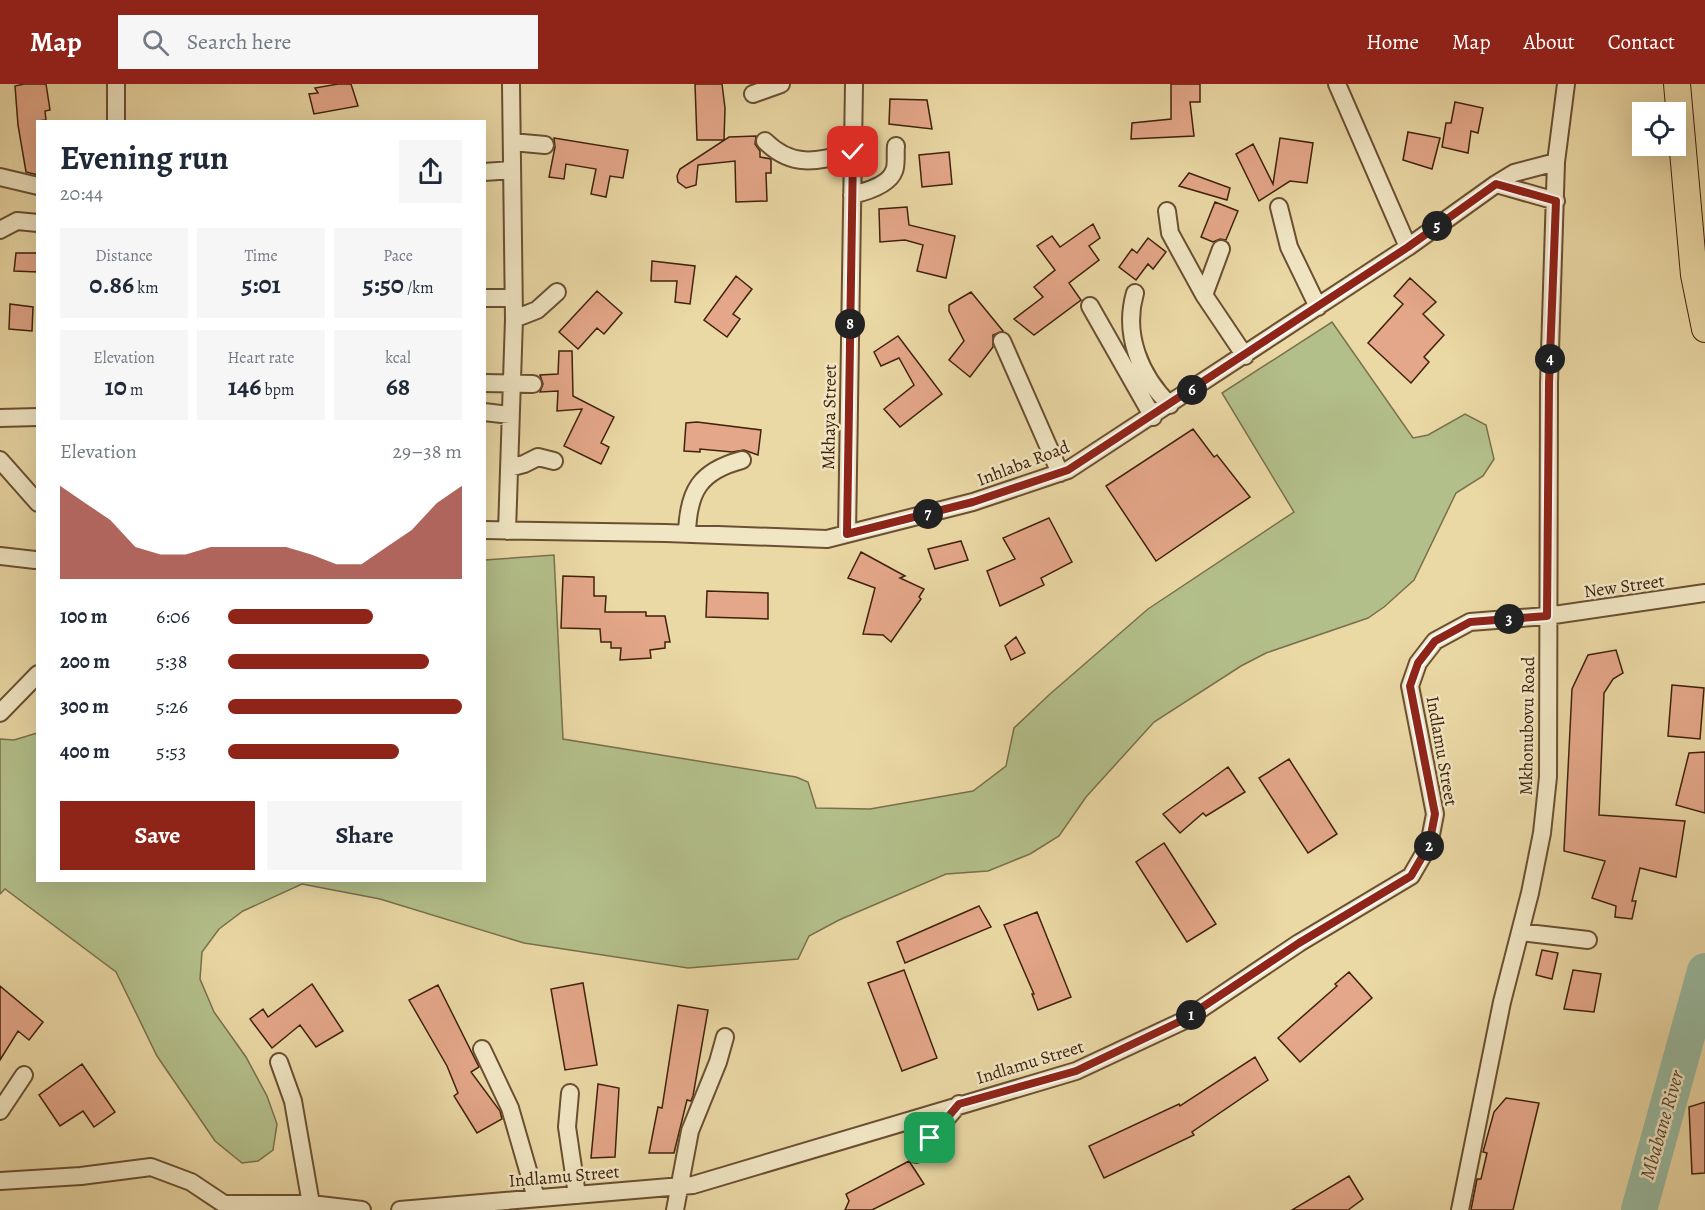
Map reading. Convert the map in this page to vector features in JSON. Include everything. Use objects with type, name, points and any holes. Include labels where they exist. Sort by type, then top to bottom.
[{"type":"main road","points":[[1677,84],[1694,275],[1705,329]]},
{"type":"street","points":[[116,84],[116,120]]},
{"type":"street","points":[[507,531],[514,319],[511,84]]},
{"type":"street","points":[[753,94],[781,84]]},
{"type":"street","name":"Mkhaya Street","points":[[847,534],[854,84]]},
{"type":"street","points":[[1336,84],[1408,247]]},
{"type":"street","name":"Mkhonubovu Road","points":[[1460,1210],[1502,1002],[1542,833],[1548,777],[1549,383],[1556,162],[1566,84]]},
{"type":"street","points":[[765,141],[793,161],[829,158],[853,152]]},
{"type":"street","points":[[512,142],[545,145]]},
{"type":"street","points":[[852,195],[869,190],[889,178],[895,171],[896,146]]},
{"type":"street","name":"Inhlaba Road","points":[[486,530],[827,539],[973,502],[1068,470],[1245,356],[1408,247],[1496,184],[1514,173],[1556,162]]},
{"type":"street","points":[[486,172],[512,170]]},
{"type":"street","points":[[0,177],[36,186]]},
{"type":"street","points":[[1496,184],[1556,201]]},
{"type":"street","points":[[1279,207],[1289,247],[1318,307]]},
{"type":"street","points":[[1167,211],[1170,233],[1204,295],[1245,356]]},
{"type":"street","points":[[0,230],[17,221],[36,223]]},
{"type":"street","points":[[1204,295],[1221,249]]},
{"type":"street","points":[[514,319],[537,310],[557,292]]},
{"type":"street","points":[[1135,293],[1129,312],[1133,343],[1148,377],[1170,405]]},
{"type":"street","points":[[486,298],[513,298]]},
{"type":"street","points":[[1090,306],[1153,417]]},
{"type":"street","points":[[1002,341],[1059,473]]},
{"type":"street","points":[[486,383],[533,384]]},
{"type":"street","points":[[486,412],[510,415]]},
{"type":"street","points":[[0,418],[36,417]]},
{"type":"street","points":[[509,468],[525,464],[538,457],[554,461]]},
{"type":"street","points":[[0,460],[36,501]]},
{"type":"street","points":[[687,534],[691,495],[702,480],[723,465],[742,460]]},
{"type":"street","points":[[0,556],[35,560]]},
{"type":"street","name":"New Street","points":[[1547,616],[1705,593]]},
{"type":"street","name":"Indlamu Street","points":[[400,1210],[496,1206],[536,1198],[693,1185],[1076,1071],[1183,1020],[1299,943],[1411,876],[1429,845],[1435,814],[1410,686],[1418,663],[1435,641],[1470,622],[1547,616]]},
{"type":"street","points":[[0,713],[36,676]]},
{"type":"street","points":[[1520,932],[1588,940]]},
{"type":"street","points":[[675,1210],[690,1131],[718,1062],[725,1037]]},
{"type":"street","points":[[482,1049],[510,1108],[536,1198]]},
{"type":"street","points":[[279,1062],[293,1101],[309,1206]]},
{"type":"street","points":[[0,1111],[24,1075]]},
{"type":"street","points":[[570,1093],[567,1127],[577,1195]]},
{"type":"street","points":[[916,1154],[959,1104]]},
{"type":"street","points":[[0,1181],[81,1176],[151,1167],[191,1182],[223,1207],[309,1206],[362,1210]]},
{"type":"green space","points":[[1332,322],[1413,438],[1428,435],[1465,414],[1486,425],[1494,459],[1483,476],[1456,493],[1414,580],[1384,607],[1368,618],[1266,653],[1241,666],[1154,722],[1086,797],[1059,836],[1030,854],[988,871],[946,874],[839,920],[809,936],[798,959],[688,968],[524,943],[380,899],[302,884],[243,911],[219,929],[202,952],[200,979],[214,1012],[246,1057],[267,1096],[277,1124],[273,1150],[258,1161],[242,1163],[215,1141],[157,1056],[116,972],[5,889],[0,894],[0,739],[14,740],[36,733],[36,882],[486,882],[486,560],[554,555],[563,739],[796,777],[808,782],[816,808],[870,809],[973,791],[1006,766],[1014,728],[1050,694],[1148,609],[1294,512],[1222,393]]},
{"type":"building","points":[[46,84],[50,110],[45,111],[46,120],[36,120],[36,174],[26,172],[18,125],[15,86]]},
{"type":"building","points":[[351,84],[358,106],[314,114],[309,94],[318,93],[315,88]]},
{"type":"building","points":[[695,84],[722,84],[725,108],[724,140],[697,140]]},
{"type":"building","points":[[1171,84],[1200,84],[1200,102],[1190,102],[1194,136],[1131,139],[1132,123],[1171,119]]},
{"type":"building","points":[[890,99],[927,100],[932,129],[889,124]]},
{"type":"building","points":[[1455,102],[1483,108],[1478,133],[1471,131],[1468,153],[1442,147],[1446,123],[1451,123]]},
{"type":"building","points":[[1408,132],[1440,138],[1432,169],[1403,160]]},
{"type":"building","points":[[756,136],[755,144],[760,151],[760,157],[771,159],[771,173],[766,173],[767,201],[736,202],[735,161],[698,165],[696,185],[686,188],[678,182],[677,176],[680,169],[729,137]]},
{"type":"building","points":[[554,138],[628,150],[623,178],[610,176],[606,197],[591,194],[596,169],[566,164],[564,179],[549,177],[555,147]]},
{"type":"building","points":[[1280,138],[1313,143],[1307,183],[1290,181],[1259,201],[1236,154],[1253,144],[1273,184]]},
{"type":"building","points":[[949,152],[952,184],[922,187],[919,155]]},
{"type":"building","points":[[1189,173],[1230,188],[1227,200],[1179,186]]},
{"type":"building","points":[[1215,202],[1238,211],[1226,240],[1220,239],[1213,242],[1201,237]]},
{"type":"building","points":[[907,207],[909,225],[955,236],[946,278],[917,271],[923,245],[905,240],[880,242],[879,209]]},
{"type":"building","points":[[1093,224],[1100,238],[1089,246],[1099,260],[1069,283],[1081,300],[1034,335],[1014,319],[1043,297],[1034,287],[1055,270],[1037,246],[1052,236],[1060,247]]},
{"type":"building","points":[[1148,238],[1166,252],[1153,269],[1148,264],[1136,280],[1119,267],[1132,249],[1137,253]]},
{"type":"building","points":[[16,253],[36,253],[36,272],[14,271]]},
{"type":"building","points":[[652,261],[695,266],[690,304],[675,302],[677,281],[651,281]]},
{"type":"building","points":[[736,276],[752,289],[733,314],[740,319],[727,337],[704,320]]},
{"type":"building","points":[[1410,278],[1436,302],[1423,314],[1444,335],[1424,357],[1429,362],[1411,383],[1368,343],[1403,304],[1394,296]]},
{"type":"building","points":[[597,291],[622,313],[604,334],[597,328],[578,349],[559,332]]},
{"type":"building","points":[[971,292],[1003,331],[993,335],[993,347],[970,377],[949,360],[964,341],[949,311],[949,305]]},
{"type":"building","points":[[10,304],[33,307],[32,331],[9,329]]},
{"type":"building","points":[[898,336],[942,394],[900,427],[884,409],[914,385],[899,358],[881,366],[874,352]]},
{"type":"building","points":[[559,351],[572,351],[573,396],[614,417],[601,443],[609,447],[601,464],[564,446],[582,409],[557,411],[558,391],[540,392],[543,384],[540,375],[558,374]]},
{"type":"building","points":[[697,422],[761,430],[758,455],[744,450],[684,451],[686,423]]},
{"type":"building","points":[[1193,429],[1214,457],[1217,455],[1250,497],[1156,561],[1106,486]]},
{"type":"building","points":[[1049,518],[1072,562],[1041,578],[1044,585],[1000,606],[987,571],[1015,559],[1003,538]]},
{"type":"building","points":[[961,541],[968,560],[935,569],[928,549]]},
{"type":"building","points":[[861,552],[905,576],[900,578],[924,589],[919,597],[921,599],[891,642],[883,635],[863,634],[875,588],[848,578]]},
{"type":"building","points":[[563,576],[594,577],[594,596],[606,596],[605,612],[646,612],[646,616],[665,616],[670,642],[665,642],[665,648],[650,650],[651,658],[620,660],[621,648],[611,648],[611,642],[601,642],[600,629],[561,628]]},
{"type":"building","points":[[707,591],[768,593],[768,619],[706,617]]},
{"type":"building","points":[[1016,637],[1025,653],[1011,660],[1005,646]]},
{"type":"building","points":[[1616,650],[1623,673],[1613,679],[1604,693],[1599,815],[1685,821],[1676,877],[1640,868],[1632,901],[1636,901],[1632,919],[1615,917],[1616,906],[1592,898],[1605,861],[1564,851],[1572,689],[1588,655]]},
{"type":"building","points":[[1672,685],[1704,688],[1700,739],[1668,736]]},
{"type":"building","points":[[1705,752],[1705,813],[1676,805],[1689,753]]},
{"type":"building","points":[[1289,759],[1337,834],[1308,853],[1259,778]]},
{"type":"building","points":[[1228,767],[1245,792],[1206,816],[1203,813],[1180,833],[1163,814]]},
{"type":"building","points":[[1164,843],[1216,924],[1187,942],[1136,862]]},
{"type":"building","points":[[979,906],[991,927],[905,963],[897,942]]},
{"type":"building","points":[[1037,912],[1071,997],[1038,1010],[1032,994],[1034,994],[1004,925]]},
{"type":"building","points":[[1542,950],[1558,953],[1552,979],[1536,975]]},
{"type":"building","points":[[904,970],[937,1058],[902,1071],[868,983]]},
{"type":"building","points":[[1573,970],[1601,974],[1594,1012],[1564,1009]]},
{"type":"building","points":[[1349,972],[1372,998],[1300,1062],[1278,1038],[1337,986],[1335,984]]},
{"type":"building","points":[[583,983],[597,1065],[565,1070],[551,989]]},
{"type":"building","points":[[312,984],[343,1031],[316,1047],[300,1025],[272,1048],[250,1019],[263,1009],[268,1017]]},
{"type":"building","points":[[438,985],[479,1067],[471,1072],[500,1111],[502,1119],[477,1133],[454,1096],[458,1093],[447,1066],[409,1000]]},
{"type":"building","points":[[0,986],[43,1022],[29,1040],[18,1031],[0,1060]]},
{"type":"building","points":[[678,1005],[708,1010],[693,1096],[691,1101],[687,1100],[674,1153],[649,1153],[658,1107],[662,1108]]},
{"type":"building","points":[[1255,1057],[1268,1080],[1192,1132],[1194,1135],[1104,1178],[1089,1146],[1179,1104],[1180,1106]]},
{"type":"building","points":[[82,1064],[115,1112],[94,1127],[83,1111],[60,1126],[39,1095]]},
{"type":"building","points":[[598,1084],[619,1088],[615,1157],[591,1158]]},
{"type":"building","points":[[1506,1098],[1539,1103],[1513,1210],[1471,1210],[1477,1179],[1481,1179],[1487,1153],[1483,1152],[1494,1112]]},
{"type":"building","points":[[1705,1102],[1705,1173],[1692,1174],[1689,1107]]},
{"type":"building","points":[[909,1161],[924,1184],[872,1210],[845,1210],[849,1201],[846,1194]]},
{"type":"building","points":[[1349,1176],[1363,1199],[1348,1210],[1292,1210]]},
{"type":"waterway","name":"Mbabane River","points":[[1639,1210],[1705,971]]},
{"type":"route","points":[[853,152],[847,534],[973,502],[1068,470],[1132,431],[1408,247],[1496,184],[1522,189],[1556,201],[1549,383],[1547,616],[1470,622],[1453,629],[1435,641],[1418,663],[1410,686],[1435,814],[1429,845],[1411,876],[1299,943],[1183,1020],[1076,1071],[959,1104],[930,1138]]}]
